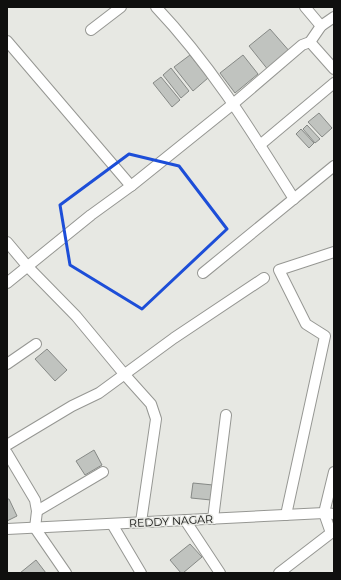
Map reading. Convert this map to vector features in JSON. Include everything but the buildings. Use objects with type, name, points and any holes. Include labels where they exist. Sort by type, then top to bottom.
[{"type":"street","points":[[91,30],[121,7]]},
{"type":"street","points":[[156,7],[180,32],[234,104],[294,199]]},
{"type":"street","points":[[305,7],[321,26]]},
{"type":"street","points":[[7,283],[91,215],[131,186],[234,104],[302,45],[310,42],[321,26],[334,18]]},
{"type":"street","points":[[7,41],[131,186]]},
{"type":"street","points":[[310,42],[334,69]]},
{"type":"street","points":[[260,145],[334,83]]},
{"type":"street","points":[[203,273],[334,166]]},
{"type":"street","points":[[7,242],[28,267],[76,316],[151,404],[156,420],[141,522]]},
{"type":"street","points":[[285,515],[325,336],[306,324],[279,270],[334,252]]},
{"type":"street","points":[[7,445],[72,406],[99,393],[174,338],[264,278]]},
{"type":"street","points":[[7,364],[36,344]]},
{"type":"street","points":[[213,519],[226,415]]},
{"type":"street","points":[[7,453],[35,500],[37,511],[35,528],[66,573]]},
{"type":"street","points":[[37,511],[103,472]]},
{"type":"street","points":[[279,573],[331,533],[329,514],[334,472]]},
{"type":"street","name":"REDDY NAGAR","points":[[7,529],[329,514]]},
{"type":"street","points":[[185,520],[220,573]]},
{"type":"street","points":[[112,524],[141,573]]},
{"type":"highlighted area","points":[[129,154],[179,166],[227,229],[142,309],[70,265],[60,205]]}]
